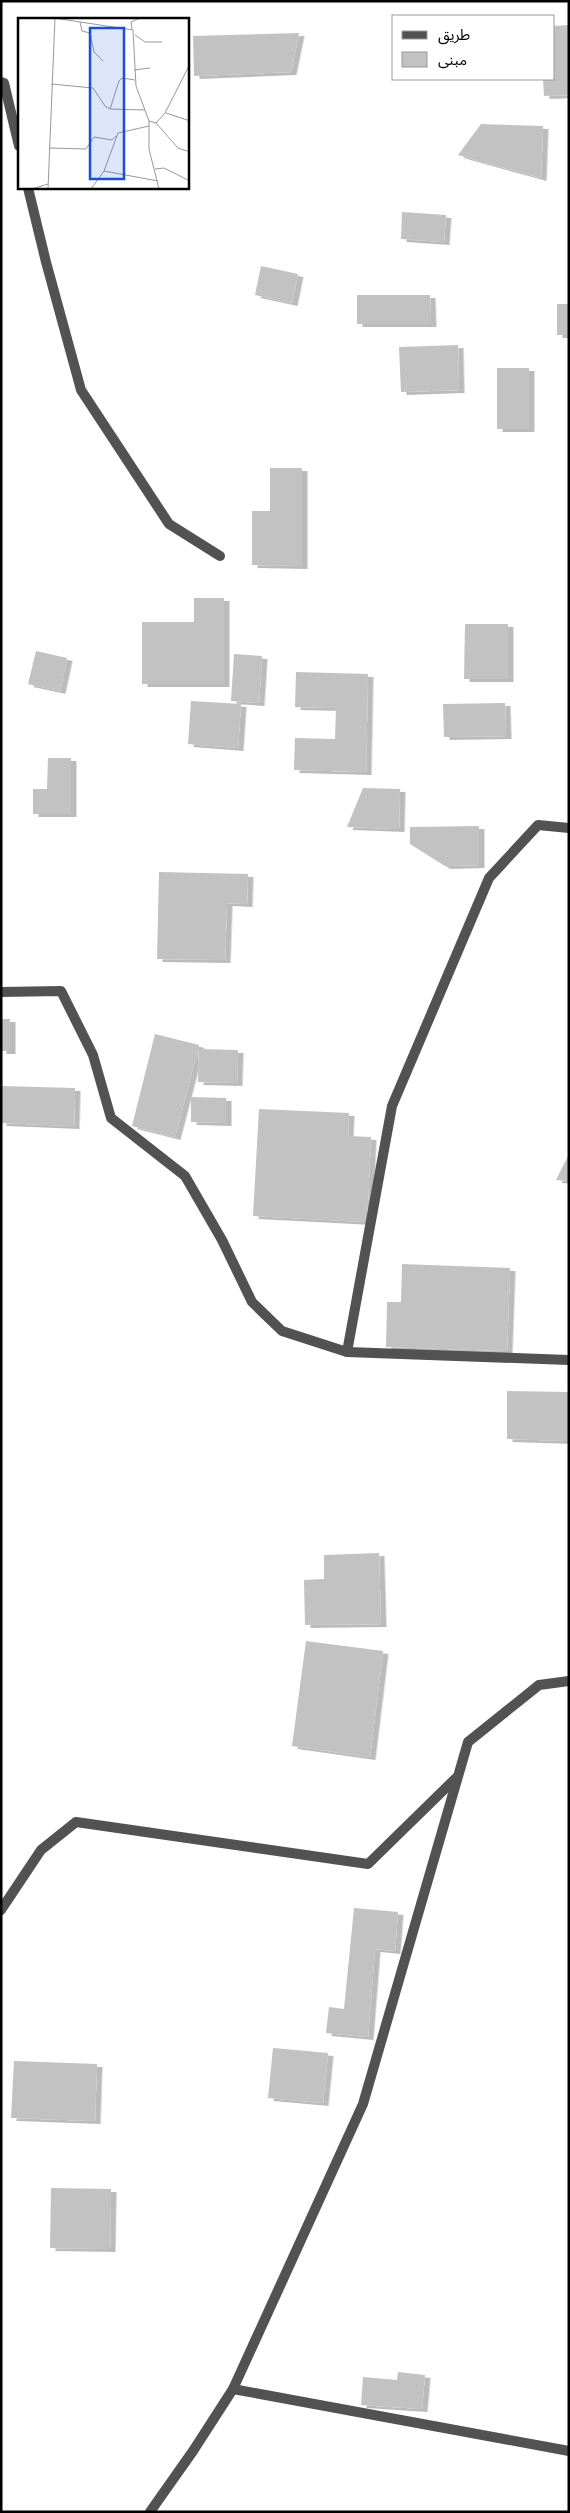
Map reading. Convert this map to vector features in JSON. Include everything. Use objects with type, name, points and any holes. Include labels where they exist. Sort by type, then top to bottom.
[{"type":"street","points":[[1,82],[4,83],[18,142]]},
{"type":"street","points":[[28,189],[81,390],[169,524],[220,556]]},
{"type":"street","points":[[346,1352],[392,1106],[490,878],[538,825],[569,828]]},
{"type":"street","points":[[1,992],[61,992],[93,1056],[111,1118],[185,1176],[222,1240],[252,1302],[282,1331],[346,1352],[569,1360]]},
{"type":"street","points":[[150,2512],[193,2451],[233,2389],[363,2104],[468,1742],[539,1685],[569,1681]]},
{"type":"street","points":[[1,1910],[41,1850],[76,1822],[368,1864],[458,1777]]},
{"type":"street","points":[[233,2389],[569,2451]]},
{"type":"building","points":[[569,25],[569,95],[544,96],[543,80],[555,80],[555,26]]},
{"type":"building","points":[[299,33],[291,72],[194,76],[193,36]]},
{"type":"building","points":[[481,124],[543,126],[541,178],[458,155]]},
{"type":"building","points":[[402,212],[446,215],[444,242],[401,239]]},
{"type":"building","points":[[261,266],[298,274],[292,303],[255,295]]},
{"type":"building","points":[[357,295],[430,295],[431,324],[357,324]]},
{"type":"building","points":[[557,304],[569,304],[569,335],[557,335]]},
{"type":"building","points":[[458,345],[459,390],[401,392],[399,347]]},
{"type":"building","points":[[497,368],[529,368],[529,429],[497,429]]},
{"type":"building","points":[[270,468],[302,468],[302,566],[252,565],[252,511],[270,511]]},
{"type":"building","points":[[194,598],[224,598],[224,684],[142,684],[142,622],[194,622]]},
{"type":"building","points":[[465,624],[508,624],[508,679],[464,679]]},
{"type":"building","points":[[36,651],[67,658],[60,691],[28,684]]},
{"type":"building","points":[[234,654],[262,656],[259,703],[231,701]]},
{"type":"building","points":[[296,672],[368,674],[366,772],[294,770],[295,738],[335,739],[336,708],[295,707]]},
{"type":"building","points":[[191,701],[241,704],[238,748],[188,744]]},
{"type":"building","points":[[505,703],[506,736],[444,737],[443,704]]},
{"type":"building","points":[[48,758],[71,758],[71,814],[33,814],[33,789],[47,789]]},
{"type":"building","points":[[363,788],[400,789],[399,829],[347,827]]},
{"type":"building","points":[[479,826],[479,865],[445,866],[410,844],[410,827]]},
{"type":"building","points":[[159,872],[248,874],[247,904],[227,903],[225,960],[157,959]]},
{"type":"building","points":[[1,1019],[10,1019],[10,1051],[1,1051]]},
{"type":"building","points":[[155,1034],[199,1045],[175,1137],[132,1126]]},
{"type":"building","points":[[199,1049],[238,1050],[237,1083],[198,1082]]},
{"type":"building","points":[[1,1086],[75,1088],[74,1126],[1,1123]]},
{"type":"building","points":[[191,1097],[226,1098],[226,1123],[191,1122]]},
{"type":"building","points":[[259,1109],[349,1113],[348,1136],[371,1137],[367,1222],[253,1216]]},
{"type":"building","points":[[569,1154],[569,1181],[556,1180]]},
{"type":"building","points":[[402,1264],[510,1268],[507,1351],[386,1347],[387,1302],[401,1302]]},
{"type":"building","points":[[507,1391],[569,1392],[569,1441],[507,1439]]},
{"type":"building","points":[[379,1553],[381,1624],[305,1625],[304,1580],[324,1579],[324,1555]]},
{"type":"building","points":[[306,1641],[383,1651],[370,1757],[292,1746]]},
{"type":"building","points":[[354,1908],[398,1912],[395,1951],[375,1949],[368,2037],[326,2033],[329,2007],[344,2009]]},
{"type":"building","points":[[273,2048],[328,2053],[323,2103],[268,2098]]},
{"type":"building","points":[[14,2061],[97,2064],[95,2121],[11,2118]]},
{"type":"building","points":[[51,2188],[111,2189],[110,2249],[50,2248]]},
{"type":"building","points":[[398,2372],[425,2375],[422,2409],[361,2405],[363,2377],[397,2380]]}]
